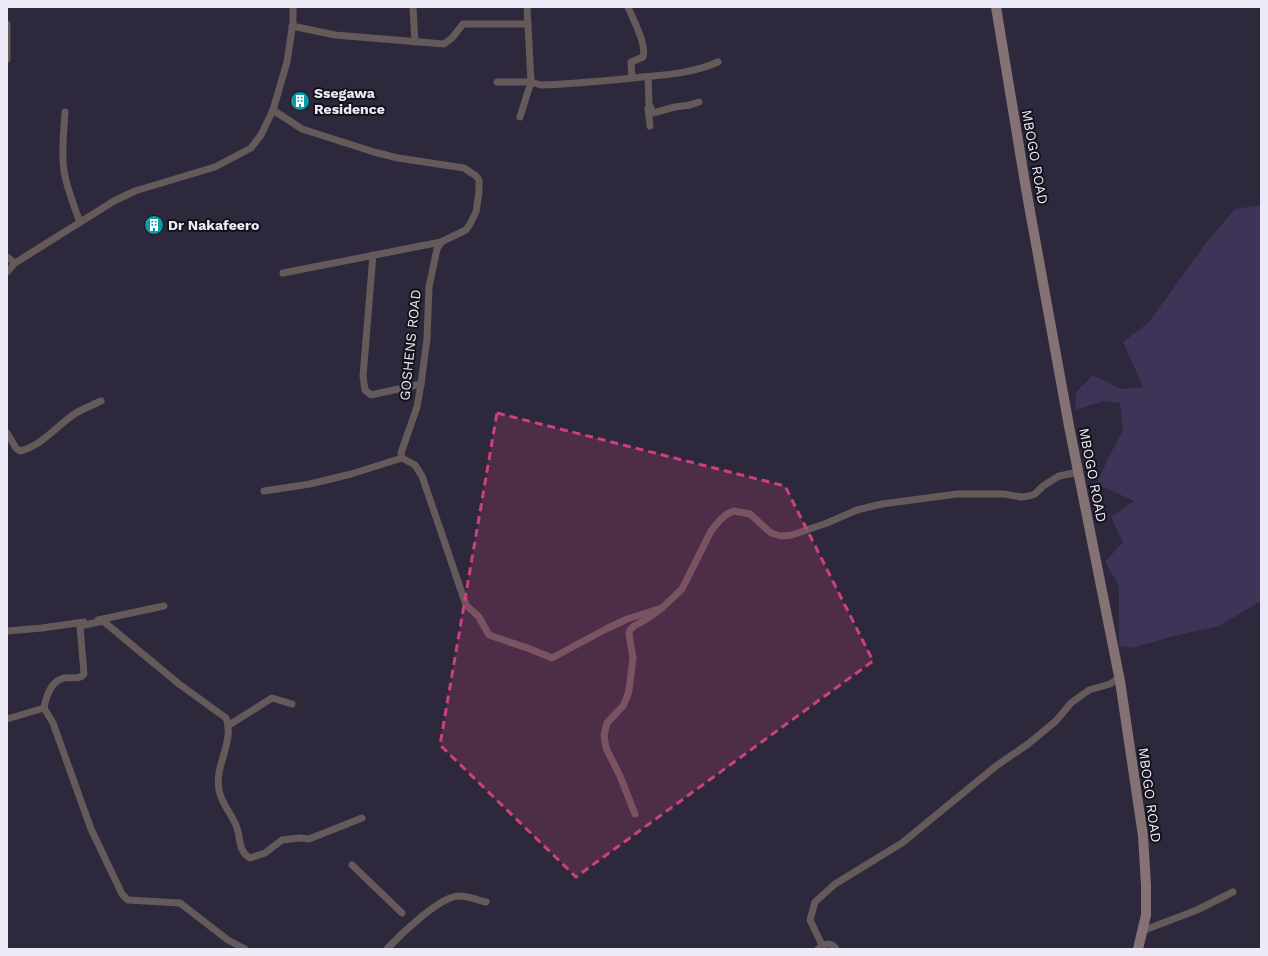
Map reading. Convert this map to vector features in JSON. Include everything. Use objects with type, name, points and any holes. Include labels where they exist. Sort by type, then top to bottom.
[{"type":"main road","name":"MBOGO ROAD","points":[[996,7],[1026,189],[1079,472],[1120,677],[1143,836],[1146,915],[1138,949]]},
{"type":"street","points":[[7,272],[15,263],[114,201],[135,191],[215,167],[251,148],[261,135],[273,110],[287,62],[292,26],[292,7]]},
{"type":"street","points":[[413,7],[415,42]]},
{"type":"street","points":[[520,117],[531,82],[527,7]]},
{"type":"street","points":[[628,7],[638,30],[645,52],[643,57],[630,62],[632,78]]},
{"type":"street","points":[[7,24],[7,60]]},
{"type":"street","points":[[292,26],[335,35],[444,44],[452,38],[463,24],[528,24]]},
{"type":"street","points":[[496,82],[531,82],[541,85],[640,78],[687,72],[718,62]]},
{"type":"street","points":[[648,77],[649,104],[653,113],[699,102]]},
{"type":"street","points":[[640,78],[648,84],[650,126]]},
{"type":"street","points":[[273,110],[302,129],[340,142],[398,158],[464,168],[476,176],[479,180],[476,212],[470,224],[466,230],[441,242],[283,273]]},
{"type":"street","points":[[65,112],[63,141],[64,170],[71,199],[80,222]]},
{"type":"street","name":"GOSHENS ROAD","points":[[402,458],[400,453],[417,407],[422,384],[427,339],[429,287],[437,249],[441,242]]},
{"type":"street","points":[[373,256],[362,376],[365,390],[371,395],[422,384]]},
{"type":"street","points":[[7,257],[15,263]]},
{"type":"street","points":[[7,433],[16,448],[20,451],[27,449],[43,439],[77,413],[101,401]]},
{"type":"street","points":[[264,490],[310,484],[351,474],[402,458],[415,465],[422,476],[466,605],[479,617],[489,635],[552,658],[626,619],[662,608]]},
{"type":"street","points":[[635,814],[620,776],[606,748],[604,735],[607,723],[622,706],[628,694],[633,658],[629,641],[630,630],[662,608],[682,589],[711,531],[727,514],[734,511],[750,514],[771,533],[781,536],[792,535],[827,523],[857,510],[882,504],[957,494],[1029,496],[1035,494],[1059,476],[1079,472]]},
{"type":"street","points":[[7,630],[73,624],[122,616],[164,606]]},
{"type":"street","points":[[245,949],[228,940],[180,903],[139,902],[128,900],[122,894],[91,829],[53,723],[44,708],[47,696],[53,683],[62,678],[80,677],[84,674],[80,626],[103,621],[180,684],[226,718],[229,725],[228,741],[218,775],[219,790],[237,828],[244,855],[250,858],[258,856],[265,853],[282,840],[300,838],[310,839],[362,818]]},
{"type":"street","points":[[836,949],[828,944],[820,947],[810,920],[815,902],[835,884],[902,843],[996,766],[1028,744],[1056,720],[1071,703],[1090,690],[1110,684],[1120,677]]},
{"type":"street","points":[[229,725],[272,698],[292,704]]},
{"type":"street","points":[[7,719],[44,708]]},
{"type":"street","points":[[352,865],[402,913]]},
{"type":"street","points":[[1142,931],[1197,910],[1233,892]]},
{"type":"street","points":[[387,949],[435,906],[452,897],[460,896],[486,902]]},
{"type":"highlighted area","points":[[497,413],[785,486],[873,661],[576,877],[440,745]]},
{"type":"shaded area","points":[[1261,205],[1261,601],[1219,626],[1178,635],[1132,648],[1119,646],[1119,586],[1105,562],[1123,542],[1111,517],[1134,501],[1097,484],[1108,458],[1123,431],[1120,403],[1104,401],[1075,410],[1076,392],[1093,375],[1121,389],[1143,387],[1123,342],[1149,322],[1206,243],[1235,209]]},
{"type":"place","name":"Ssegawa Residence","points":[[300,101]]},
{"type":"place","name":"Dr Nakafeero","points":[[154,225]]}]
